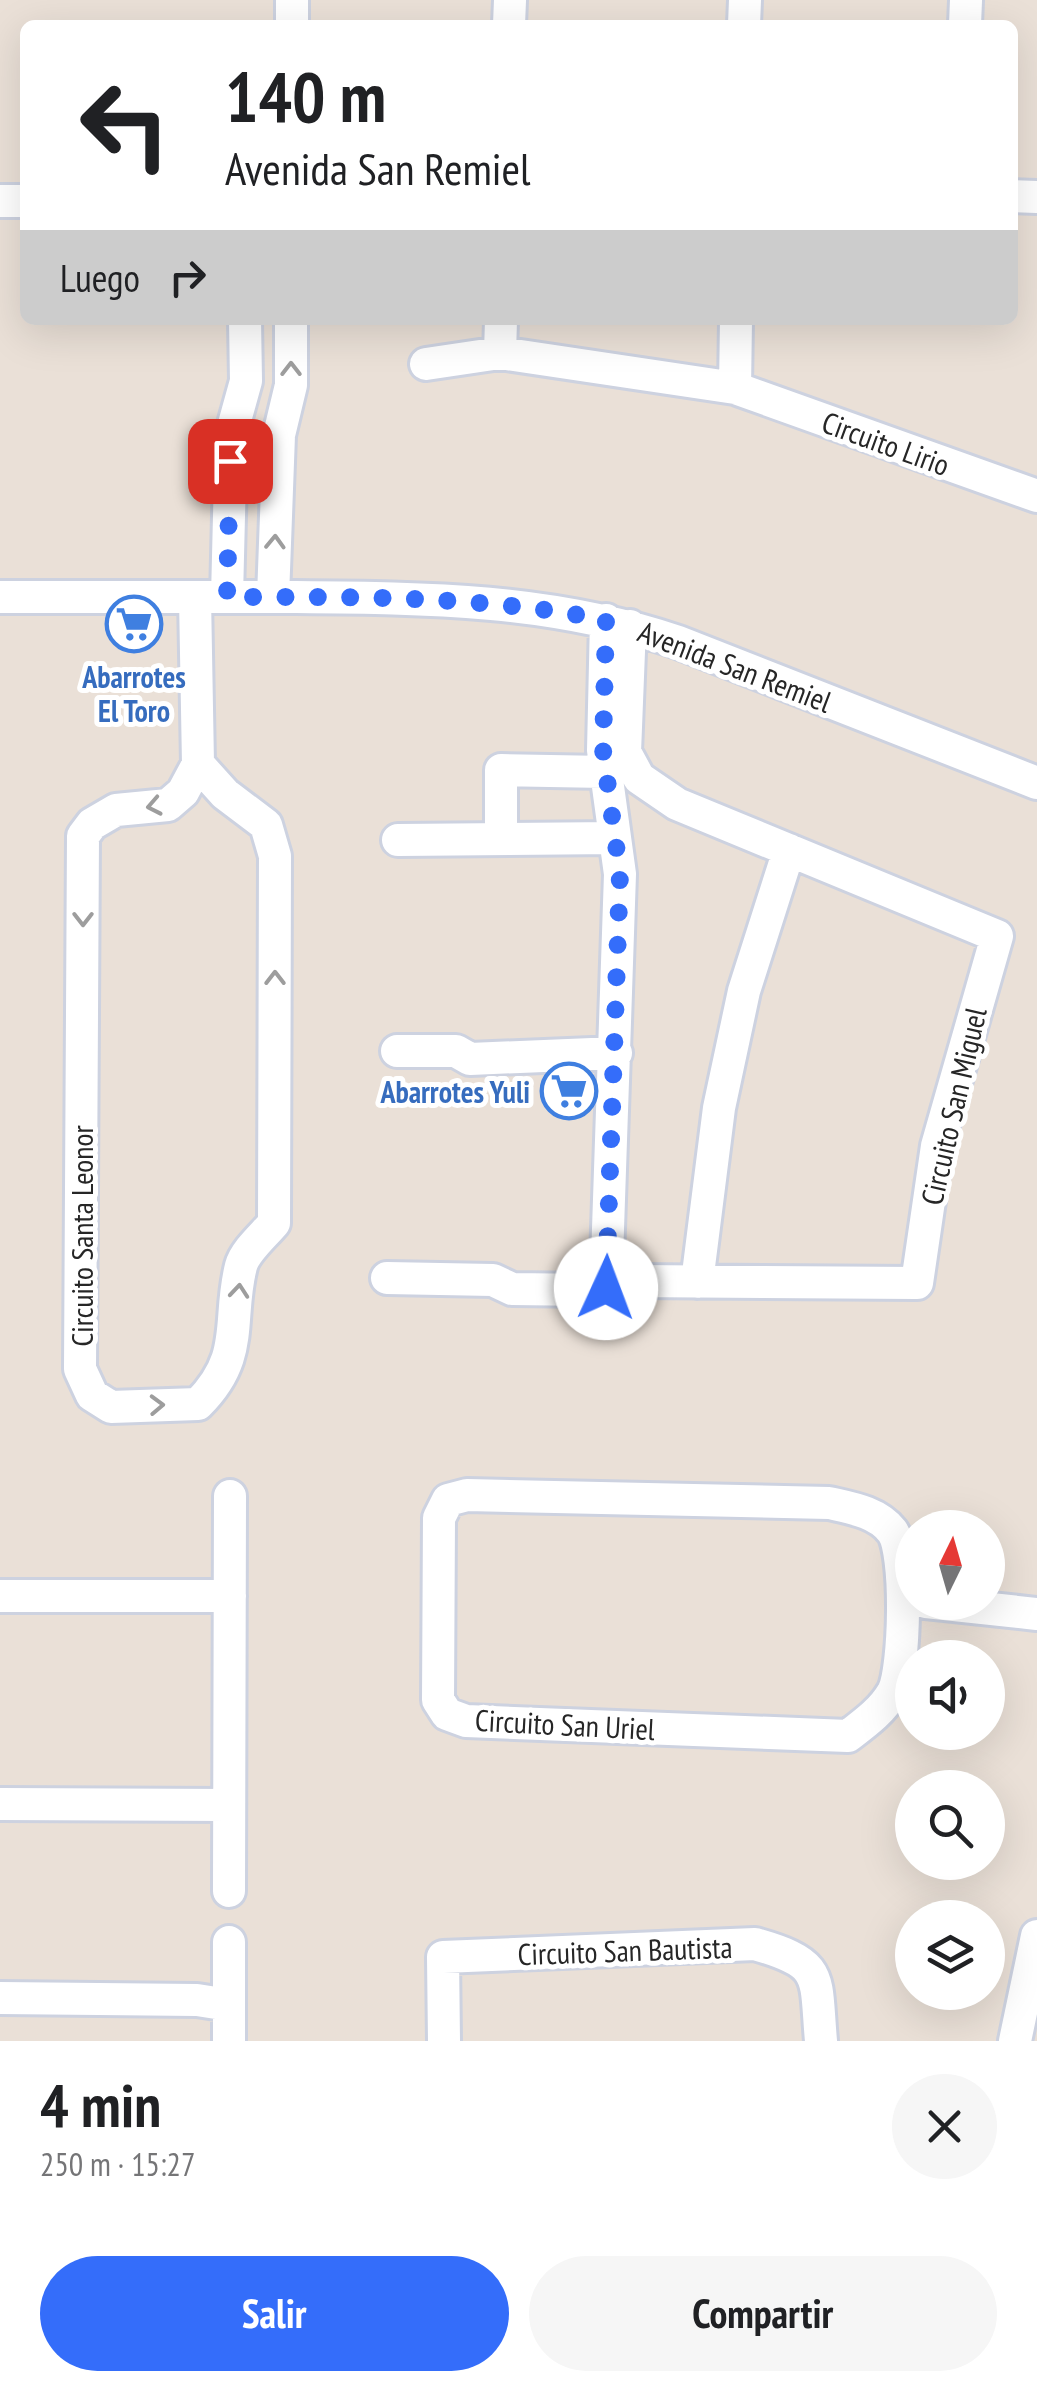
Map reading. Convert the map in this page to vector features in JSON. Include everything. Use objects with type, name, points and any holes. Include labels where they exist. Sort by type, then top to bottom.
[{"type":"street","points":[[198,764],[211,597],[231,435],[246,382],[244,325]]},
{"type":"street","points":[[273,597],[279,435],[291,386],[291,325]]},
{"type":"street","points":[[500,353],[501,325]]},
{"type":"street","points":[[734,388],[736,325]]},
{"type":"street","name":"Circuito Lirio","points":[[426,364],[500,353],[734,388],[1037,496]]},
{"type":"street","points":[[231,435],[279,435]]},
{"type":"street","name":"Avenida San Remiel","points":[[0,597],[431,598],[504,602],[618,623],[1037,783]]},
{"type":"street","points":[[616,1281],[620,874],[606,772],[618,623]]},
{"type":"street","name":"Circuito San Miguel","points":[[387,1278],[493,1280],[512,1271],[616,1281],[917,1282],[937,1146],[997,936],[677,804],[639,778],[626,752],[618,623]]},
{"type":"street","name":"Circuito Santa Leonor","points":[[198,764],[226,794],[266,825],[275,856],[274,1222],[241,1262],[234,1340],[217,1386],[198,1404],[111,1406],[92,1395],[80,1369],[83,836],[92,824],[116,810],[168,805],[184,792],[198,764]]},
{"type":"street","points":[[500,839],[501,770],[606,772]]},
{"type":"street","points":[[398,840],[615,838]]},
{"type":"street","points":[[697,1282],[719,1108],[744,991],[789,850]]},
{"type":"street","points":[[396,1051],[456,1051],[472,1042],[536,1044],[557,1052],[616,1052]]},
{"type":"street","name":"Circuito San Uriel","points":[[467,1495],[829,1504],[864,1510],[893,1532],[913,1601],[895,1690],[877,1714],[848,1736],[466,1721],[447,1714],[438,1700],[439,1518],[448,1500],[467,1495]]},
{"type":"street","points":[[229,1892],[230,1496]]},
{"type":"street","points":[[0,1596],[230,1596]]},
{"type":"street","points":[[1005,1611],[1037,1614]]},
{"type":"street","points":[[0,1804],[229,1805]]},
{"type":"street","points":[[1015,2041],[1037,1936]]},
{"type":"street","points":[[229,1942],[229,2041]]},
{"type":"street","name":"Circuito San Bautista","points":[[444,2041],[443,1957],[756,1944],[797,1956],[815,1975],[820,2041]]},
{"type":"street","points":[[0,1998],[198,2000],[229,2006]]},
{"type":"place","name":"Abarrotes El Toro","points":[[134,624]]},
{"type":"place","name":"Abarrotes Yuli","points":[[569,1091]]},
{"type":"route","points":[[230,461],[227,597],[504,602],[606,620],[603,750],[620,874],[606,1288]]}]
